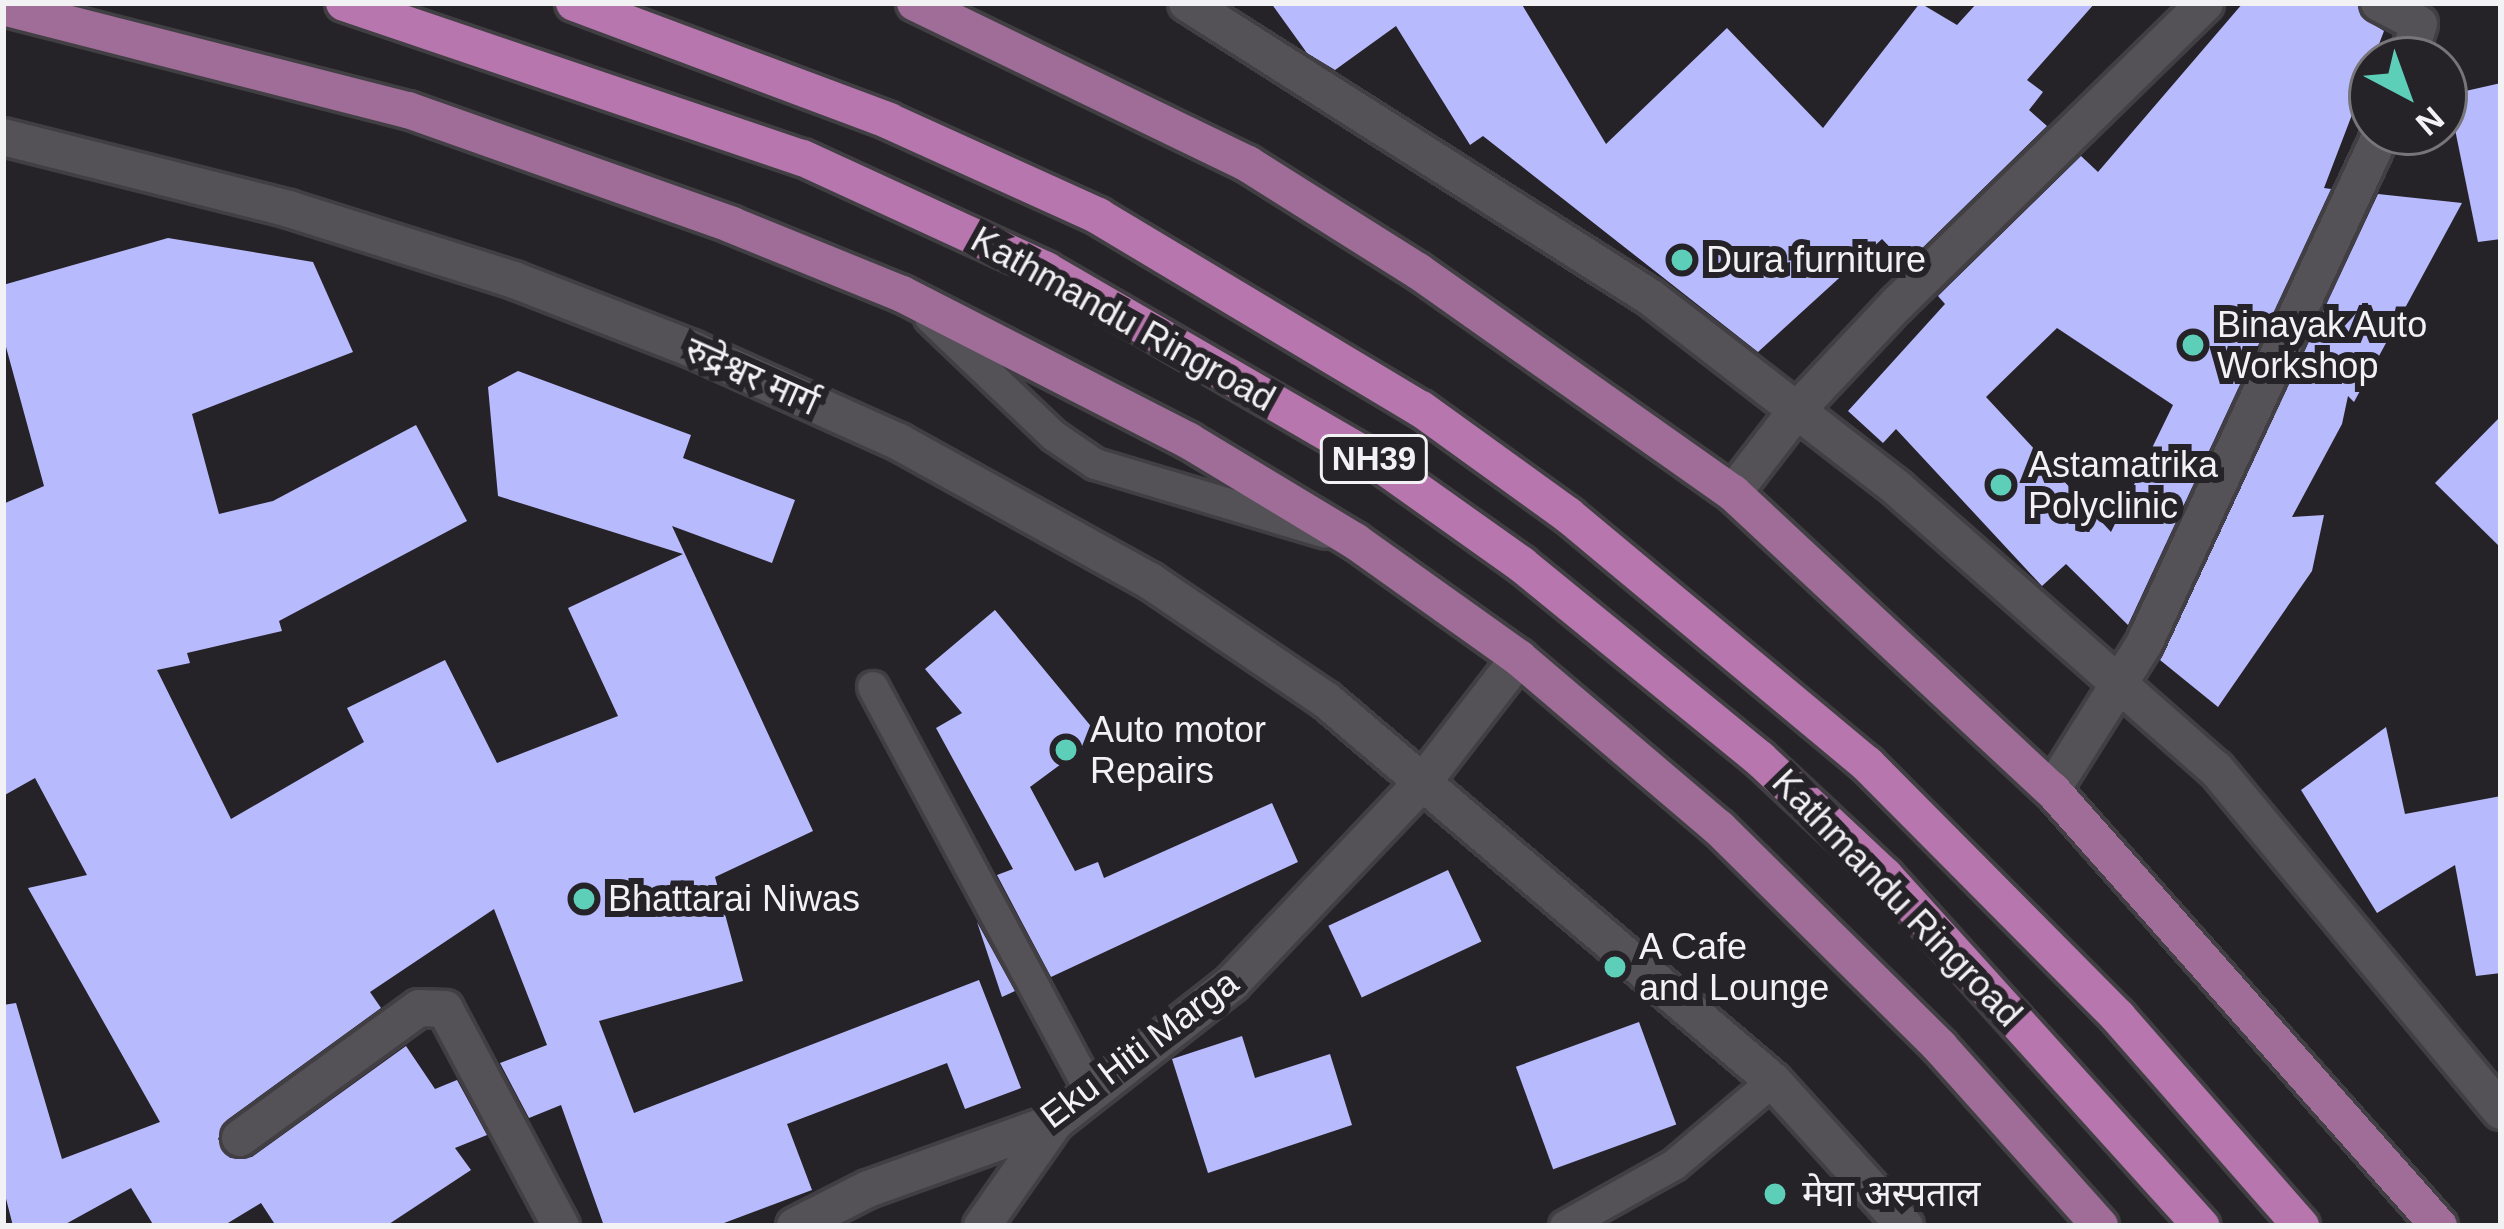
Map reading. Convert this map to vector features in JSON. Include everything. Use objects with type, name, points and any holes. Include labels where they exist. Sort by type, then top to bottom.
[{"type":"highway","name":"Kathmandu Ringroad","points":[[344,3],[803,158],[1046,270],[1376,460],[1521,564],[1760,759],[1885,876],[2201,1226]]},
{"type":"highway","name":"Kathmandu Ringroad","points":[[574,3],[889,121],[1098,216],[1326,346],[1458,436],[1716,633],[1867,764],[2118,1017],[2301,1226]]},
{"type":"main road","points":[[915,3],[1248,164],[1515,337],[1733,494],[2052,790],[2439,1226]]},
{"type":"main road","points":[[3,7],[408,110],[902,294],[1052,366],[1355,542],[1519,658],[1719,828],[1940,1047],[2100,1226]]},
{"type":"street","points":[[1187,3],[1522,211],[1797,410],[2120,681],[2216,770],[2501,1111]]},
{"type":"street","points":[[1733,494],[1797,410],[2204,3]]},
{"type":"street","points":[[2379,3],[2423,14]]},
{"type":"street","name":"रुद्रेश्वर मार्ग","points":[[3,137],[290,208],[514,280],[899,442],[1150,581],[1326,700],[1773,1081],[1905,1226]]},
{"type":"street","points":[[2052,790],[2120,681],[2371,156]]},
{"type":"street","name":"Eku Hiti Marga","points":[[795,1226],[868,1190],[1055,1122],[1092,1093],[1232,983],[1423,782],[1519,658]]},
{"type":"street","points":[[240,1138],[419,1008],[445,1009],[561,1226]]},
{"type":"street","points":[[982,1226],[1055,1122]]},
{"type":"lane","points":[[902,294],[1054,436],[1095,464],[1355,542]]},
{"type":"lane","points":[[873,687],[1092,1093]]},
{"type":"lane","points":[[1564,1226],[1674,1165],[1773,1081]]},
{"type":"building","points":[[1271,3],[1521,3],[1606,144],[1727,28],[1823,128],[1920,3],[1957,25],[1977,3],[2095,3],[2027,80],[2043,92],[2029,110],[2047,126],[1906,264],[1882,239],[1758,352],[1483,136],[1470,145],[1396,26],[1335,70],[1307,53]]},
{"type":"building","points":[[2243,3],[2357,3],[2361,16],[2384,31],[2382,36],[2348,36],[2348,125],[2324,188],[2331,189],[2128,625],[2066,564],[2042,586],[1896,429],[1883,443],[1848,411],[1945,304],[1938,296],[2081,156],[2098,172]],"holes":[[[2057,328],[2173,405],[2111,532],[1986,397]]]},
{"type":"building","points":[[2501,83],[2501,239],[2478,242],[2460,156],[2468,156],[2468,90]]},
{"type":"building","points":[[2378,194],[2462,203],[2354,402],[2348,396],[2342,424],[2292,517],[2324,515],[2312,571],[2218,707],[2160,660]]},
{"type":"building","points":[[168,238],[313,262],[353,352],[192,414],[219,514],[273,501],[416,425],[467,521],[279,621],[282,631],[187,653],[190,663],[157,670],[231,819],[364,742],[347,708],[445,660],[497,763],[618,716],[568,608],[683,554],[498,496],[488,387],[518,371],[691,435],[683,458],[795,500],[772,563],[672,526],[813,831],[715,877],[743,981],[599,1021],[634,1113],[979,980],[1021,1088],[965,1109],[947,1063],[787,1124],[812,1190],[716,1226],[604,1226],[561,1105],[529,1118],[500,1063],[547,1045],[494,909],[370,992],[381,1008],[227,1120],[218,1139],[230,1158],[252,1157],[406,1046],[435,1089],[457,1080],[487,1135],[455,1148],[471,1170],[386,1226],[276,1226],[261,1203],[223,1226],[154,1226],[131,1188],[62,1226],[13,1226],[3,1187],[3,1005],[16,1003],[62,1159],[160,1122],[28,888],[87,875],[35,778],[3,796],[3,504],[44,486],[3,336],[3,285]]},
{"type":"building","points":[[2501,416],[2501,548],[2435,483]]},
{"type":"building","points":[[995,610],[1099,736],[1030,787],[1075,871],[1098,862],[1104,878],[1272,803],[1298,862],[1051,977],[997,875],[1013,869],[936,728],[962,713],[925,669]]},
{"type":"building","points":[[2386,727],[2405,814],[2501,796],[2501,973],[2476,976],[2455,865],[2377,913],[2301,790]]},
{"type":"building","points":[[1448,870],[1481,942],[1362,997],[1328,926]]},
{"type":"building","points":[[977,922],[1015,991],[1002,997]]},
{"type":"building","points":[[1639,1022],[1676,1124],[1553,1169],[1516,1067]]},
{"type":"building","points":[[1242,1036],[1255,1078],[1330,1054],[1352,1125],[1208,1173],[1172,1059]]},
{"type":"place","name":"Dura furniture","points":[[1682,260]]},
{"type":"place","name":"Binayak Auto Workshop","points":[[2193,345]]},
{"type":"place","name":"Astamatrika Polyclinic","points":[[2001,485]]},
{"type":"place","name":"Auto motor Repairs","points":[[1066,750]]},
{"type":"place","name":"Bhattarai Niwas","points":[[584,899]]},
{"type":"place","name":"A Cafe and Lounge","points":[[1615,967]]},
{"type":"place","name":"मेघा अस्पताल","points":[[1775,1194]]}]
